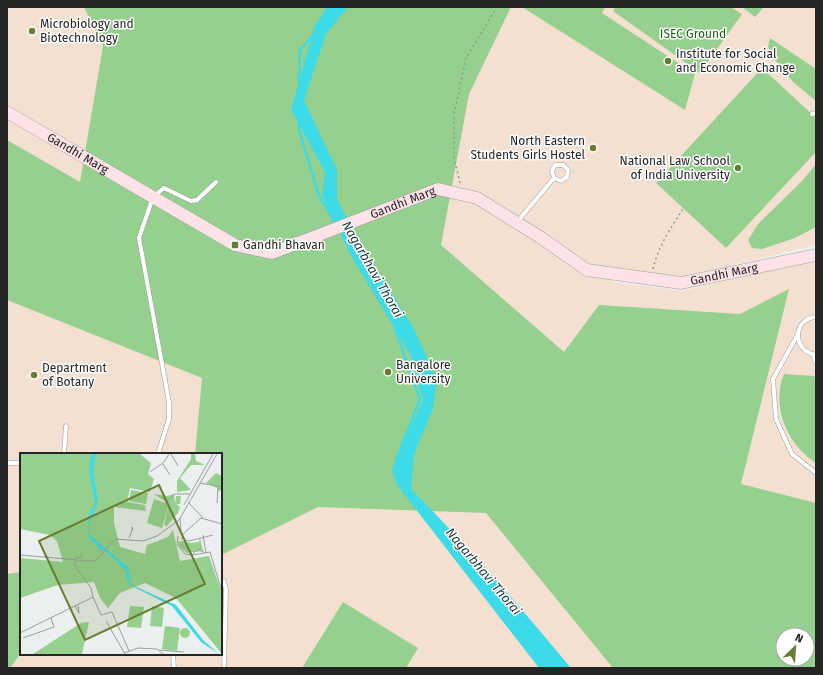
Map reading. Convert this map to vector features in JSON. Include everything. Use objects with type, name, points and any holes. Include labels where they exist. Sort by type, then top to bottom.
[{"type":"main road","name":"Gandhi Marg","points":[[7,112],[235,245],[272,253],[438,189],[477,198],[540,237],[587,270],[681,283],[816,255]]},
{"type":"lane","points":[[556,165],[563,165],[568,170],[567,177],[561,181],[554,178],[552,172],[556,165]]},
{"type":"lane","points":[[516,222],[554,178]]},
{"type":"lane","points":[[158,453],[169,420],[169,402],[139,238],[153,197],[164,188],[191,201],[197,200],[216,182]]},
{"type":"lane","points":[[816,317],[804,322],[773,379],[776,419],[792,454],[816,473]]},
{"type":"lane","points":[[798,334],[800,344],[803,348],[815,354],[816,364]]},
{"type":"lane","points":[[64,453],[66,426]]},
{"type":"lane","points":[[7,463],[20,463]]},
{"type":"lane","points":[[222,581],[224,582],[226,589],[224,668]]},
{"type":"lane","points":[[173,655],[174,668]]},
{"type":"path","points":[[463,195],[454,157],[454,114],[466,58],[497,7]]},
{"type":"path","points":[[650,279],[656,258],[672,226],[683,209]]},
{"type":"shaded area","name":"Bangalore University","points":[[7,7],[816,7],[816,245],[683,277],[614,268],[612,282],[682,291],[816,260],[816,668],[7,668]]},
{"type":"green space","name":"Bangalore University","points":[[84,7],[511,7],[469,94],[441,245],[564,352],[599,305],[740,314],[789,289],[741,484],[816,503],[816,668],[613,668],[486,513],[318,507],[222,555],[222,453],[195,453],[202,378],[7,300],[7,140],[80,182],[103,46]]},
{"type":"green space","points":[[522,7],[605,7],[602,13],[695,74],[685,110]]},
{"type":"green space","name":"ISEC Ground","points":[[616,7],[731,7],[742,14],[700,73],[613,11]]},
{"type":"green space","points":[[742,7],[764,7],[755,17]]},
{"type":"green space","points":[[770,38],[816,69],[816,101],[793,82],[775,60],[768,47]]},
{"type":"green space","points":[[762,68],[816,118],[816,152],[726,248],[656,183]]},
{"type":"green space","points":[[816,164],[816,227],[795,238],[762,249],[752,248],[748,240],[758,224],[802,181]]},
{"type":"green space","points":[[784,374],[814,376],[816,379],[816,463],[797,446],[784,424],[779,399],[780,387]]},
{"type":"green space","points":[[20,572],[20,654],[10,668],[7,668],[7,574]]},
{"type":"green space","points":[[343,602],[418,648],[406,668],[302,668]]},
{"type":"water","name":"Nagarbhavi Thorai","points":[[327,7],[348,7],[326,34],[304,100],[337,170],[337,199],[358,241],[413,327],[437,380],[433,409],[414,454],[411,489],[453,532],[571,668],[539,668],[397,485],[392,469],[423,400],[410,354],[350,254],[322,195],[325,172],[291,110],[315,25]]},
{"type":"waterway","name":"Nagarbhavi Thorai","points":[[299,82],[300,50],[314,34]]},
{"type":"waterway","name":"Nagarbhavi Thorai","points":[[299,123],[299,130],[319,196],[336,224]]},
{"type":"waterway","name":"Nagarbhavi Thorai","points":[[395,329],[420,399],[396,460],[397,463]]},
{"type":"place","name":"Microbiology and Biotechnology","points":[[32,31]]},
{"type":"place","name":"Institute for Social and Economic Change","points":[[668,61]]},
{"type":"place","name":"North Eastern Students Girls Hostel","points":[[593,148]]},
{"type":"place","name":"National Law School of India University","points":[[738,168]]},
{"type":"place","name":"Gandhi Bhavan","points":[[235,245]]},
{"type":"place","name":"Bangalore University","points":[[388,372]]},
{"type":"place","name":"Department of Botany","points":[[34,375]]}]
